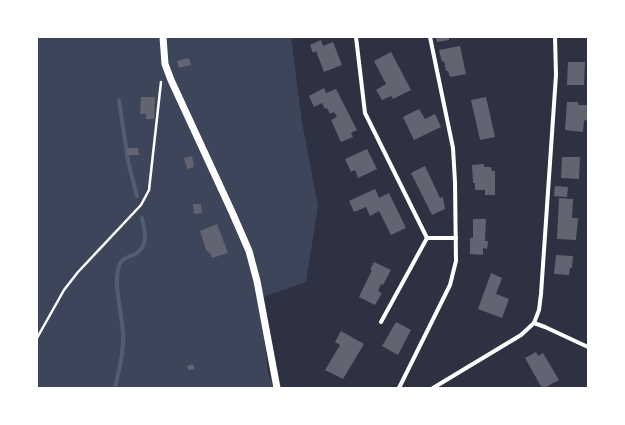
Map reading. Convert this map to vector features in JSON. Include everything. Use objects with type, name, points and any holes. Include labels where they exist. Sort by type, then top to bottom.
[{"type":"street","points":[[163,37],[165,64],[171,80],[249,251],[257,281],[277,388]]},
{"type":"street","points":[[356,37],[365,113],[427,238]]},
{"type":"street","points":[[399,388],[450,286],[456,261],[453,148],[430,37]]},
{"type":"street","points":[[434,388],[522,335],[534,323],[539,310],[556,75],[555,37]]},
{"type":"street","points":[[427,238],[456,238]]},
{"type":"street","points":[[380,322],[427,238]]},
{"type":"street","points":[[534,323],[588,347]]},
{"type":"path","points":[[37,338],[64,290],[78,272],[141,205],[148,190],[161,79]]},
{"type":"shaded area","points":[[37,37],[291,37],[302,122],[318,206],[306,282],[260,298],[268,373],[274,388],[37,388]]},
{"type":"building","points":[[436,37],[449,37],[449,40],[437,42]]},
{"type":"building","points":[[321,40],[323,46],[333,42],[342,65],[324,72],[316,51],[313,53],[310,45]]},
{"type":"building","points":[[460,46],[466,74],[450,77],[448,71],[446,71],[444,61],[442,62],[439,50]]},
{"type":"building","points":[[391,52],[411,90],[393,99],[391,96],[382,100],[376,90],[386,84],[374,61]]},
{"type":"building","points":[[189,58],[191,65],[179,68],[177,61]]},
{"type":"building","points":[[568,62],[585,62],[584,85],[567,85]]},
{"type":"building","points":[[324,88],[326,93],[336,89],[357,130],[351,133],[353,137],[341,142],[331,120],[337,117],[334,112],[330,114],[322,103],[314,107],[309,96]]},
{"type":"building","points":[[141,97],[155,97],[154,119],[146,119],[146,114],[140,114]]},
{"type":"building","points":[[486,97],[495,137],[480,140],[471,100]]},
{"type":"building","points":[[567,102],[578,102],[578,105],[588,105],[588,121],[584,120],[583,132],[565,130]]},
{"type":"building","points":[[419,109],[425,119],[435,114],[441,127],[414,140],[403,117]]},
{"type":"building","points":[[126,148],[138,148],[139,155],[128,155]]},
{"type":"building","points":[[367,149],[377,169],[358,178],[355,170],[351,172],[345,159]]},
{"type":"building","points":[[192,156],[194,167],[187,169],[184,158]]},
{"type":"building","points":[[562,157],[580,157],[579,179],[561,178]]},
{"type":"building","points":[[484,164],[484,167],[491,167],[492,171],[495,171],[495,195],[485,195],[485,190],[475,190],[472,165]]},
{"type":"building","points":[[425,166],[440,198],[443,197],[445,209],[432,215],[411,173]]},
{"type":"building","points":[[555,186],[568,187],[567,197],[554,196]]},
{"type":"building","points":[[375,189],[379,198],[389,193],[406,228],[391,235],[379,211],[370,216],[366,207],[354,212],[349,201]]},
{"type":"building","points":[[559,198],[573,199],[572,218],[578,218],[576,240],[557,239]]},
{"type":"building","points":[[193,204],[201,204],[202,213],[194,214]]},
{"type":"building","points":[[473,219],[486,219],[485,241],[488,241],[487,249],[483,248],[483,255],[470,254],[470,238],[473,238]]},
{"type":"building","points":[[217,224],[228,253],[212,258],[210,253],[206,250],[200,231]]},
{"type":"building","points":[[556,255],[573,256],[572,268],[570,268],[569,275],[554,274]]},
{"type":"building","points":[[374,262],[391,270],[383,285],[381,284],[378,291],[382,293],[375,305],[359,297],[372,270],[370,270]]},
{"type":"building","points":[[491,273],[502,278],[496,294],[509,299],[502,318],[478,309]]},
{"type":"building","points":[[396,322],[411,330],[398,355],[382,346]]},
{"type":"building","points":[[341,331],[364,344],[343,379],[325,370],[340,345],[335,342]]},
{"type":"building","points":[[536,352],[538,356],[543,353],[559,380],[544,388],[542,388],[525,358]]},
{"type":"building","points":[[193,364],[195,369],[189,370],[187,366]]},
{"type":"waterway","points":[[119,100],[128,161],[137,196]]},
{"type":"waterway","points":[[115,388],[123,347],[117,289],[117,273],[122,260],[138,252],[144,245],[145,231],[142,218]]}]
